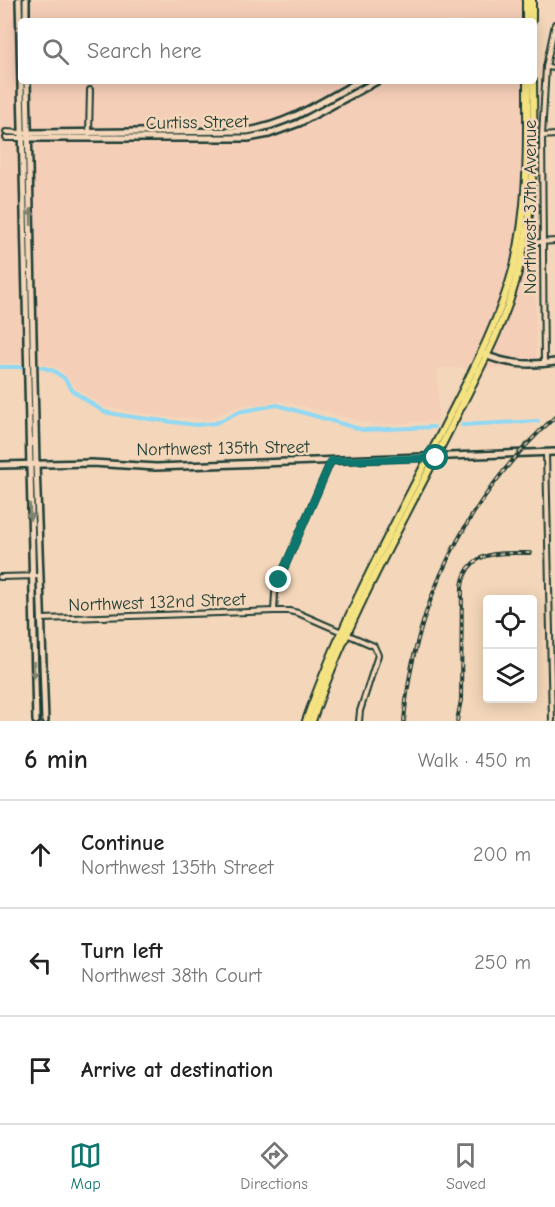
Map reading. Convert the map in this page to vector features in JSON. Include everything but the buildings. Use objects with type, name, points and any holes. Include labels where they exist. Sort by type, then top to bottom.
[{"type":"main road","points":[[526,0],[526,18]]},
{"type":"main road","points":[[532,0],[532,18]]},
{"type":"main road","points":[[522,243],[527,175],[527,84]]},
{"type":"main road","points":[[306,721],[344,632],[509,303],[533,178],[533,84]]},
{"type":"main road","points":[[312,721],[344,632]]},
{"type":"street","points":[[20,18],[19,3],[26,3]]},
{"type":"street","name":"Northwest 37th Avenue","points":[[544,364],[542,136],[546,67],[555,24]]},
{"type":"street","points":[[546,67],[555,68]]},
{"type":"street","points":[[23,84],[32,248],[32,576],[36,721]]},
{"type":"street","points":[[27,84],[24,248],[31,360]]},
{"type":"street","name":"Curtiss Street","points":[[285,125],[355,84]]},
{"type":"street","name":"Curtiss Street","points":[[6,132],[26,135],[238,132],[285,125],[371,84]]},
{"type":"street","points":[[89,135],[90,90]]},
{"type":"street","name":"Curtiss Street","points":[[6,138],[26,135]]},
{"type":"street","points":[[542,136],[555,135]]},
{"type":"street","points":[[522,243],[555,242]]},
{"type":"street","points":[[24,248],[32,248]]},
{"type":"street","points":[[484,354],[512,362],[544,364],[555,362]]},
{"type":"street","name":"Northwest 135th Street","points":[[0,465],[92,464],[156,467],[555,452]]},
{"type":"street","points":[[546,453],[552,721]]},
{"type":"street","points":[[274,611],[275,593],[279,580],[331,461]]},
{"type":"street","points":[[33,464],[45,721]]},
{"type":"street","points":[[0,577],[40,576]]},
{"type":"street","name":"Northwest 132nd Street","points":[[42,619],[290,611],[375,646],[378,655],[360,711],[359,721]]},
{"type":"street","points":[[33,619],[42,619]]},
{"type":"shaded area","points":[[0,0],[533,0],[534,18],[18,18],[18,84],[534,84],[536,368],[438,368],[438,421],[375,425],[282,401],[240,406],[208,419],[167,417],[105,407],[76,388],[60,369],[37,362],[0,363]]},
{"type":"waterway","points":[[0,367],[23,367]]},
{"type":"waterway","points":[[41,367],[54,371],[64,378],[73,391],[104,412],[126,416],[196,425],[216,423],[238,412],[277,405],[363,430],[434,427]]},
{"type":"waterway","points":[[462,425],[538,421]]},
{"type":"railway","points":[[404,721],[419,635],[450,554],[471,517],[496,481],[555,417]]},
{"type":"railway","points":[[457,721],[461,700],[462,586],[465,574],[471,565],[487,556],[530,553]]},
{"type":"route","points":[[279,580],[331,461],[436,458]]}]
